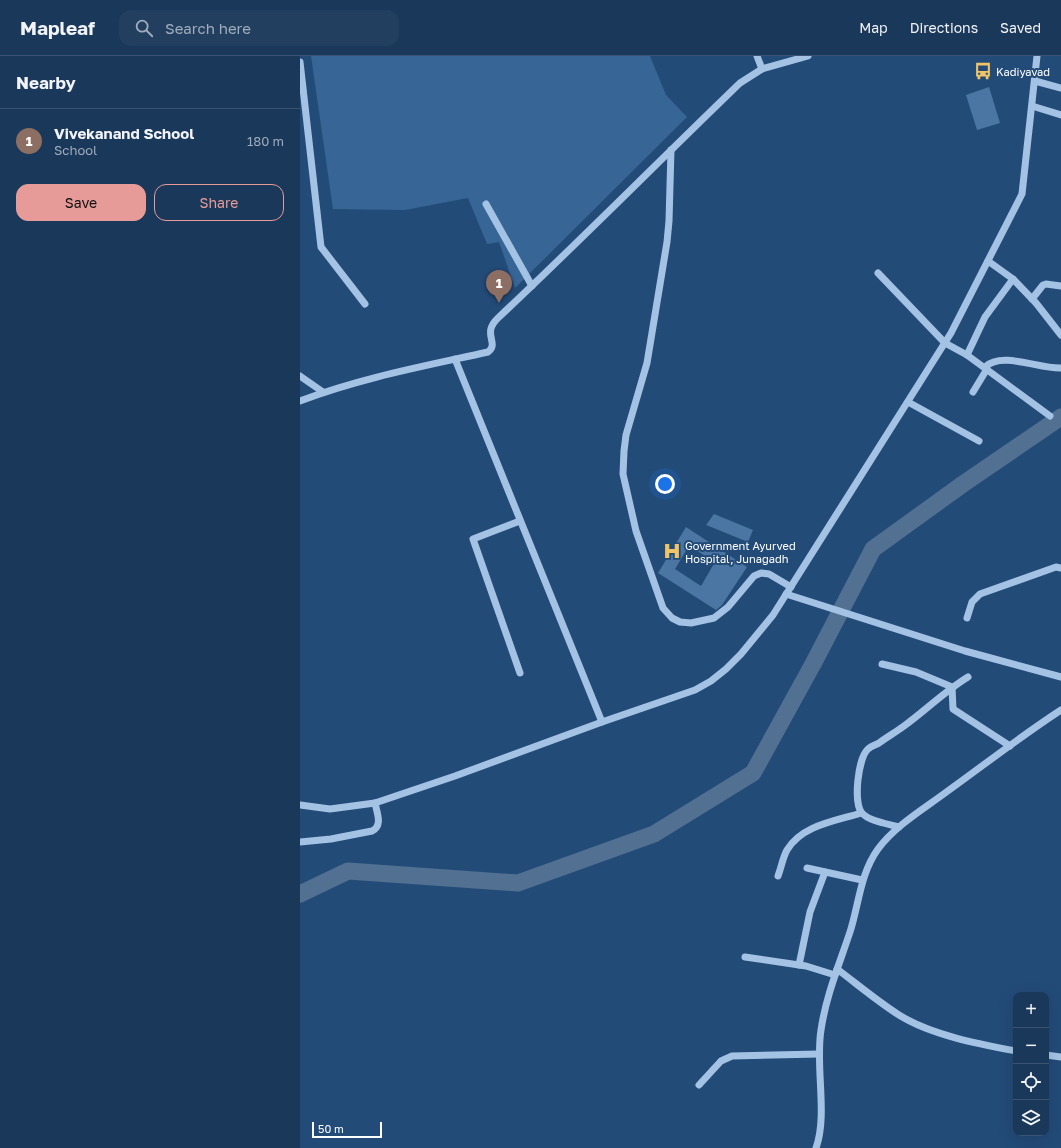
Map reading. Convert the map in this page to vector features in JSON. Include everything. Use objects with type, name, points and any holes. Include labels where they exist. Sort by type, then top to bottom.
[{"type":"street","points":[[757,56],[762,69]]},
{"type":"street","points":[[300,401],[323,392],[352,384],[488,352],[492,349],[493,345],[490,334],[493,323],[740,83],[762,69],[808,56]]},
{"type":"street","points":[[300,805],[330,809],[375,803],[455,776],[602,722],[695,690],[711,681],[741,654],[773,615],[945,343],[1022,194],[1037,56]]},
{"type":"street","points":[[300,62],[303,111],[322,247],[365,304]]},
{"type":"street","points":[[1035,81],[1061,88]]},
{"type":"street","points":[[1032,106],[1061,115]]},
{"type":"street","points":[[671,150],[668,242],[648,363],[626,435],[624,452],[623,474],[636,531],[663,608],[672,618],[680,622],[690,624],[714,618],[728,607],[754,576],[761,573],[769,574],[790,587]]},
{"type":"street","points":[[486,204],[532,286]]},
{"type":"street","points":[[988,261],[1013,279],[1032,299],[1061,335]]},
{"type":"street","points":[[878,273],[945,343],[967,355],[986,368],[1050,416]]},
{"type":"street","points":[[967,355],[986,317],[1013,279]]},
{"type":"street","points":[[1032,299],[1043,284],[1061,286]]},
{"type":"street","points":[[455,359],[602,722]]},
{"type":"street","points":[[973,392],[989,363],[1003,361],[1061,368]]},
{"type":"street","points":[[300,376],[323,392]]},
{"type":"street","points":[[908,402],[979,441]]},
{"type":"street","points":[[520,521],[473,539],[520,673]]},
{"type":"street","points":[[967,618],[972,602],[980,594],[1056,567],[1061,568]]},
{"type":"street","points":[[786,594],[965,650],[1061,677]]},
{"type":"street","points":[[882,664],[916,672],[952,687]]},
{"type":"street","points":[[899,827],[868,818],[861,813],[857,794],[860,764],[863,755],[869,749],[904,726],[952,687],[968,677]]},
{"type":"street","points":[[952,687],[953,709],[1010,746]]},
{"type":"street","points":[[816,1148],[819,1132],[820,1112],[820,1032],[825,1005],[850,931],[862,880],[878,848],[899,827],[1061,710]]},
{"type":"street","points":[[300,842],[331,839],[376,829],[379,822],[375,803]]},
{"type":"street","points":[[778,876],[787,850],[800,836],[815,828],[861,813]]},
{"type":"street","points":[[807,868],[862,880]]},
{"type":"street","points":[[799,965],[810,912],[825,872]]},
{"type":"street","points":[[746,957],[836,972],[900,1015],[926,1028],[966,1041],[1013,1050]]},
{"type":"street","points":[[699,1085],[721,1061],[732,1056],[819,1054]]},
{"type":"street","points":[[1049,1055],[1061,1057]]},
{"type":"shaded area","points":[[311,56],[650,56],[666,95],[687,117],[515,288],[499,242],[487,244],[468,198],[405,210],[333,209]]},
{"type":"building","points":[[989,87],[1000,123],[977,130],[966,95]]},
{"type":"building","points":[[714,514],[753,530],[748,542],[706,525]]},
{"type":"building","points":[[686,527],[747,567],[722,605],[716,610],[658,573]],"holes":[[[689,546],[715,562],[701,586],[675,569]]]},
{"type":"waterway","points":[[300,894],[348,871],[518,883],[654,834],[753,773],[813,664],[873,549],[963,484],[1061,417]]},
{"type":"place","name":"Kadiyavad","points":[[983,71]]},
{"type":"place","name":"Vivekanand School","points":[[499,303]]},
{"type":"place","name":"Government Ayurved Hospital, Junagadh","points":[[672,551]]}]
